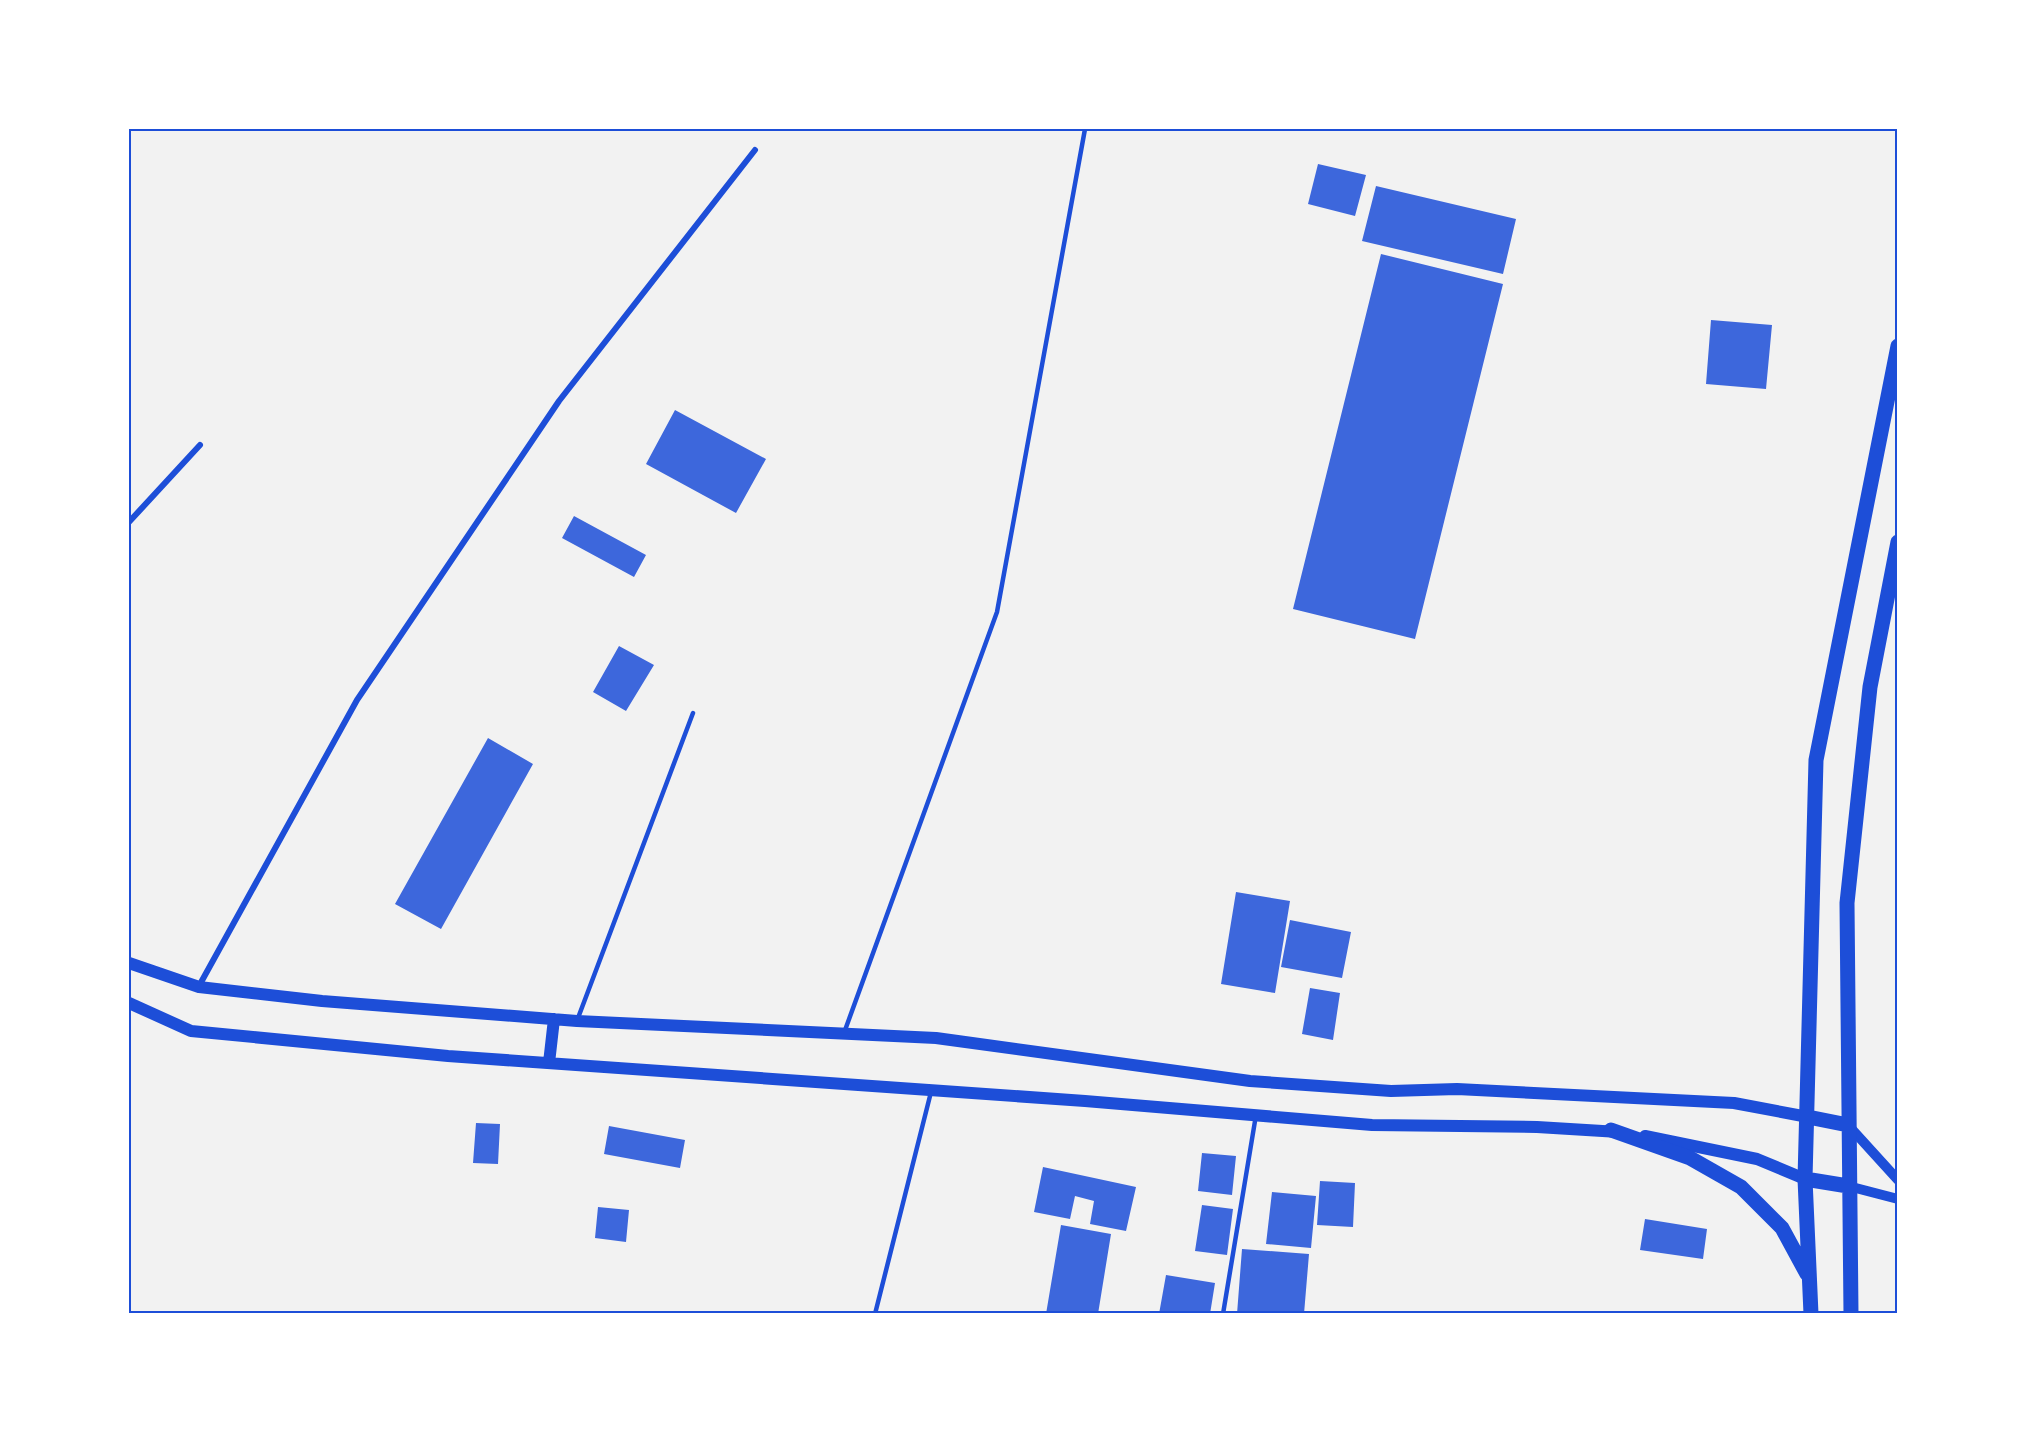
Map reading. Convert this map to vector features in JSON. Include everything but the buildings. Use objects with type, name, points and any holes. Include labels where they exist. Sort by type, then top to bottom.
[{"type":"main road","points":[[1811,1314],[1805,1179],[1816,760],[1898,346]]},
{"type":"main road","points":[[1851,1314],[1847,903],[1870,687],[1898,542]]},
{"type":"main road","points":[[129,963],[199,987],[322,1001],[577,1021],[936,1038],[1250,1081],[1392,1091],[1457,1089],[1734,1103],[1848,1125]]},
{"type":"main road","points":[[129,1003],[191,1030],[448,1056],[932,1089],[1372,1125],[1537,1126],[1611,1131],[1757,1159],[1805,1179],[1848,1186]]},
{"type":"main road","points":[[549,1063],[554,1019]]},
{"type":"main road","points":[[1611,1131],[1690,1158],[1741,1187],[1782,1228],[1810,1280]]},
{"type":"street","points":[[199,987],[363,690],[559,401],[755,150]]},
{"type":"street","points":[[129,522],[200,445]]},
{"type":"street","points":[[1848,1125],[1898,1180]]},
{"type":"street","points":[[1848,1186],[1898,1199]]},
{"type":"lane","points":[[843,1034],[997,612],[1085,129]]},
{"type":"lane","points":[[577,1021],[693,713]]},
{"type":"lane","points":[[875,1314],[932,1089]]},
{"type":"lane","points":[[1223,1314],[1256,1116]]}]
